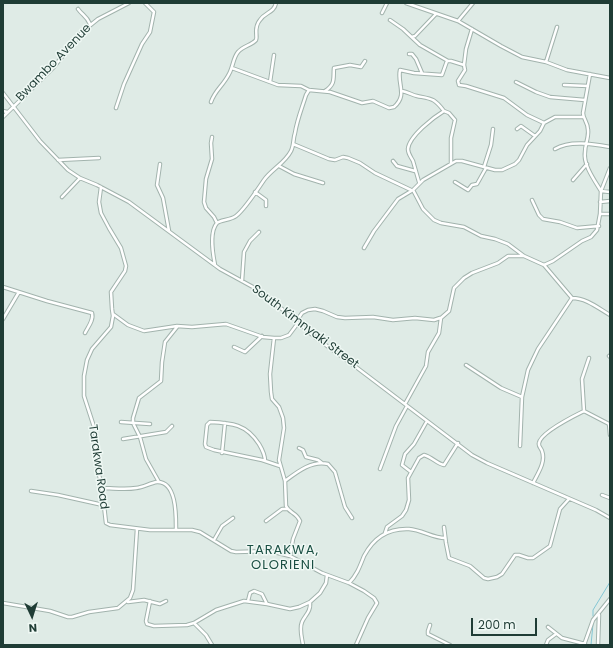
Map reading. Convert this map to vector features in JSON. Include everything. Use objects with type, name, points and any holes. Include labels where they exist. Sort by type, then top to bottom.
[{"type":"street","name":"Bwambo Avenue","points":[[3,117],[53,68],[90,24],[124,4],[129,3]]},
{"type":"street","points":[[116,108],[124,84],[142,44],[150,32],[154,12],[145,3]]},
{"type":"street","points":[[211,102],[214,92],[224,84],[238,51],[255,41],[257,37],[256,28],[260,19],[275,8],[276,3]]},
{"type":"street","points":[[382,14],[387,3]]},
{"type":"street","points":[[406,3],[458,21],[522,57],[546,62],[567,70],[610,77]]},
{"type":"street","points":[[458,21],[473,3]]},
{"type":"street","points":[[78,9],[86,15],[90,24]]},
{"type":"street","points":[[412,37],[436,14]]},
{"type":"street","points":[[390,20],[404,29],[428,50],[448,61],[464,65]]},
{"type":"street","points":[[546,62],[557,27]]},
{"type":"street","points":[[472,29],[466,48],[464,65],[465,70],[458,83],[459,85],[504,98],[527,115],[544,123]]},
{"type":"street","points":[[409,54],[415,56],[422,73]]},
{"type":"street","points":[[270,82],[274,55]]},
{"type":"street","points":[[232,68],[284,86],[301,86],[309,90],[334,92],[362,103],[374,101],[391,108],[396,105],[402,91],[400,70],[442,75],[448,61]]},
{"type":"street","points":[[324,91],[330,87],[334,79],[334,68],[350,65],[361,67],[365,62]]},
{"type":"street","points":[[590,74],[583,117],[588,124],[584,156],[601,191]]},
{"type":"street","points":[[516,82],[550,97],[585,100]]},
{"type":"street","points":[[564,84],[588,86]]},
{"type":"street","points":[[217,223],[229,220],[240,212],[271,172],[279,166],[291,152],[294,144],[296,128],[306,95],[309,90]]},
{"type":"street","points":[[402,91],[435,100],[444,111],[449,113],[455,120],[451,138],[451,163]]},
{"type":"street","name":"South Kimnyaki Street","points":[[3,93],[40,141],[68,170],[80,178],[101,187],[128,202],[215,266],[262,292],[297,323],[458,444],[481,460],[596,510],[610,518]]},
{"type":"street","points":[[3,111],[7,112]]},
{"type":"street","points":[[419,182],[409,152],[411,143],[424,126],[444,111]]},
{"type":"street","points":[[364,248],[374,231],[398,199],[412,190],[419,182],[440,171],[451,163],[458,161],[498,170],[515,164],[544,123],[555,117],[583,117]]},
{"type":"street","points":[[517,129],[521,126],[535,136]]},
{"type":"street","points":[[455,182],[468,190],[472,185],[477,184],[485,168],[491,145],[493,129]]},
{"type":"street","points":[[212,137],[212,159],[206,179],[204,202],[206,208],[217,223],[212,241],[215,266]]},
{"type":"street","points":[[294,144],[329,159],[335,160],[343,157],[348,158],[360,163],[375,173],[412,190],[423,209],[434,220],[441,223],[464,227],[481,236],[508,244],[524,256],[544,265],[572,298],[584,300],[610,315]]},
{"type":"street","points":[[555,149],[564,145],[586,144],[610,147]]},
{"type":"street","points":[[58,160],[99,158]]},
{"type":"street","points":[[393,161],[397,166],[415,171]]},
{"type":"street","points":[[160,164],[157,185],[163,198],[169,231]]},
{"type":"street","points":[[573,180],[587,164]]},
{"type":"street","points":[[279,166],[294,174],[323,183]]},
{"type":"street","points":[[544,265],[553,261],[592,236],[599,226],[601,191],[610,168]]},
{"type":"street","points":[[62,197],[80,178]]},
{"type":"street","name":"Tarakwa Road","points":[[101,187],[99,202],[101,213],[121,248],[126,266],[125,271],[112,292],[113,314],[111,327],[89,354],[84,376],[84,396],[95,430],[96,461],[102,488],[103,505],[107,525],[137,529],[192,530],[200,532],[234,552],[270,551],[290,556],[327,575],[349,583],[368,594],[377,603],[368,618],[356,645]]},
{"type":"street","points":[[601,191],[610,192]]},
{"type":"street","points":[[255,192],[266,200],[266,206]]},
{"type":"street","points":[[532,200],[539,215],[543,219],[560,222],[577,228],[599,226]]},
{"type":"street","points":[[600,202],[610,201]]},
{"type":"street","points":[[600,214],[610,214]]},
{"type":"street","points":[[242,281],[244,252],[250,241],[259,232]]},
{"type":"street","points":[[113,314],[128,326],[144,331],[178,326],[229,325],[262,336],[274,338],[281,338],[289,335],[302,313],[315,309],[337,317],[345,318],[373,317],[393,320],[415,318],[431,320],[441,318],[449,311],[454,288],[464,278],[472,273],[498,263],[508,256],[524,256]]},
{"type":"street","points":[[3,287],[92,314],[92,321],[85,333]]},
{"type":"street","points":[[3,319],[19,292]]},
{"type":"street","points":[[520,446],[522,397],[532,360],[572,298]]},
{"type":"street","points":[[380,469],[396,426],[426,366],[428,352],[439,334],[441,318]]},
{"type":"street","points":[[176,529],[174,497],[164,484],[159,482],[146,458],[134,423],[134,412],[139,398],[161,381],[165,340],[178,326]]},
{"type":"street","points":[[234,347],[245,352],[262,336]]},
{"type":"street","points":[[274,338],[270,374],[272,399],[279,407],[283,418],[284,428],[279,454],[280,466],[285,481],[285,503],[288,510]]},
{"type":"street","points":[[584,411],[582,381],[589,358]]},
{"type":"street","points":[[466,365],[501,388],[522,397]]},
{"type":"street","points":[[584,411],[609,424],[610,435]]},
{"type":"street","points":[[533,483],[542,466],[543,451],[539,444],[542,437],[553,428],[584,411]]},
{"type":"street","points":[[411,472],[402,465],[404,457],[414,444],[427,420]]},
{"type":"street","points":[[121,422],[150,424]]},
{"type":"street","points":[[265,461],[263,450],[250,432],[240,426],[225,423],[209,423],[205,444],[209,449],[265,461],[280,466]]},
{"type":"street","points":[[222,453],[225,423]]},
{"type":"street","points":[[123,439],[166,432],[172,426]]},
{"type":"street","points":[[385,533],[387,527],[402,516],[406,510],[408,500],[408,478],[419,458],[424,455],[444,465],[458,444]]},
{"type":"street","points":[[299,448],[303,450],[306,457],[330,465],[335,472],[347,512],[352,518]]},
{"type":"street","points":[[285,481],[309,465],[322,463]]},
{"type":"street","points":[[102,488],[135,488],[159,482]]},
{"type":"street","points":[[32,491],[103,505]]},
{"type":"street","points":[[602,495],[610,498]]},
{"type":"street","points":[[444,527],[449,558],[470,566],[484,578],[492,579],[502,574],[515,555],[533,558],[550,546],[560,509],[568,499]]},
{"type":"street","points":[[266,521],[282,509],[297,514],[300,521],[293,538],[290,556]]},
{"type":"street","points":[[214,540],[222,526],[233,518]]},
{"type":"street","points":[[3,603],[50,611],[70,617],[89,612],[118,608],[127,602],[133,590],[137,529]]},
{"type":"street","points":[[349,583],[357,573],[369,548],[385,533],[395,530],[411,530],[446,538]]},
{"type":"street","points":[[150,601],[146,621],[148,625],[176,626],[194,623],[216,610],[242,601],[290,608],[304,606],[322,590],[326,583],[327,575]]},
{"type":"street","points":[[248,601],[250,593],[254,591],[262,594],[267,604]]},
{"type":"street","points":[[548,627],[562,638],[585,644],[593,620],[599,615],[610,599]]},
{"type":"street","points":[[127,602],[144,600],[160,604],[166,601]]},
{"type":"street","points":[[303,645],[300,627],[301,623],[310,611],[310,602]]},
{"type":"street","points":[[598,645],[599,615]]},
{"type":"street","points":[[194,623],[206,635],[212,645]]},
{"type":"street","points":[[430,625],[428,634],[450,645]]},
{"type":"street","points":[[546,645],[548,640],[556,634]]},
{"type":"waterway","points":[[593,616],[593,610],[610,582]]},
{"type":"waterway","points":[[591,645],[593,624]]},
{"type":"district","name":"TARAKWA, OLORIENI","points":[[283,558]]}]
